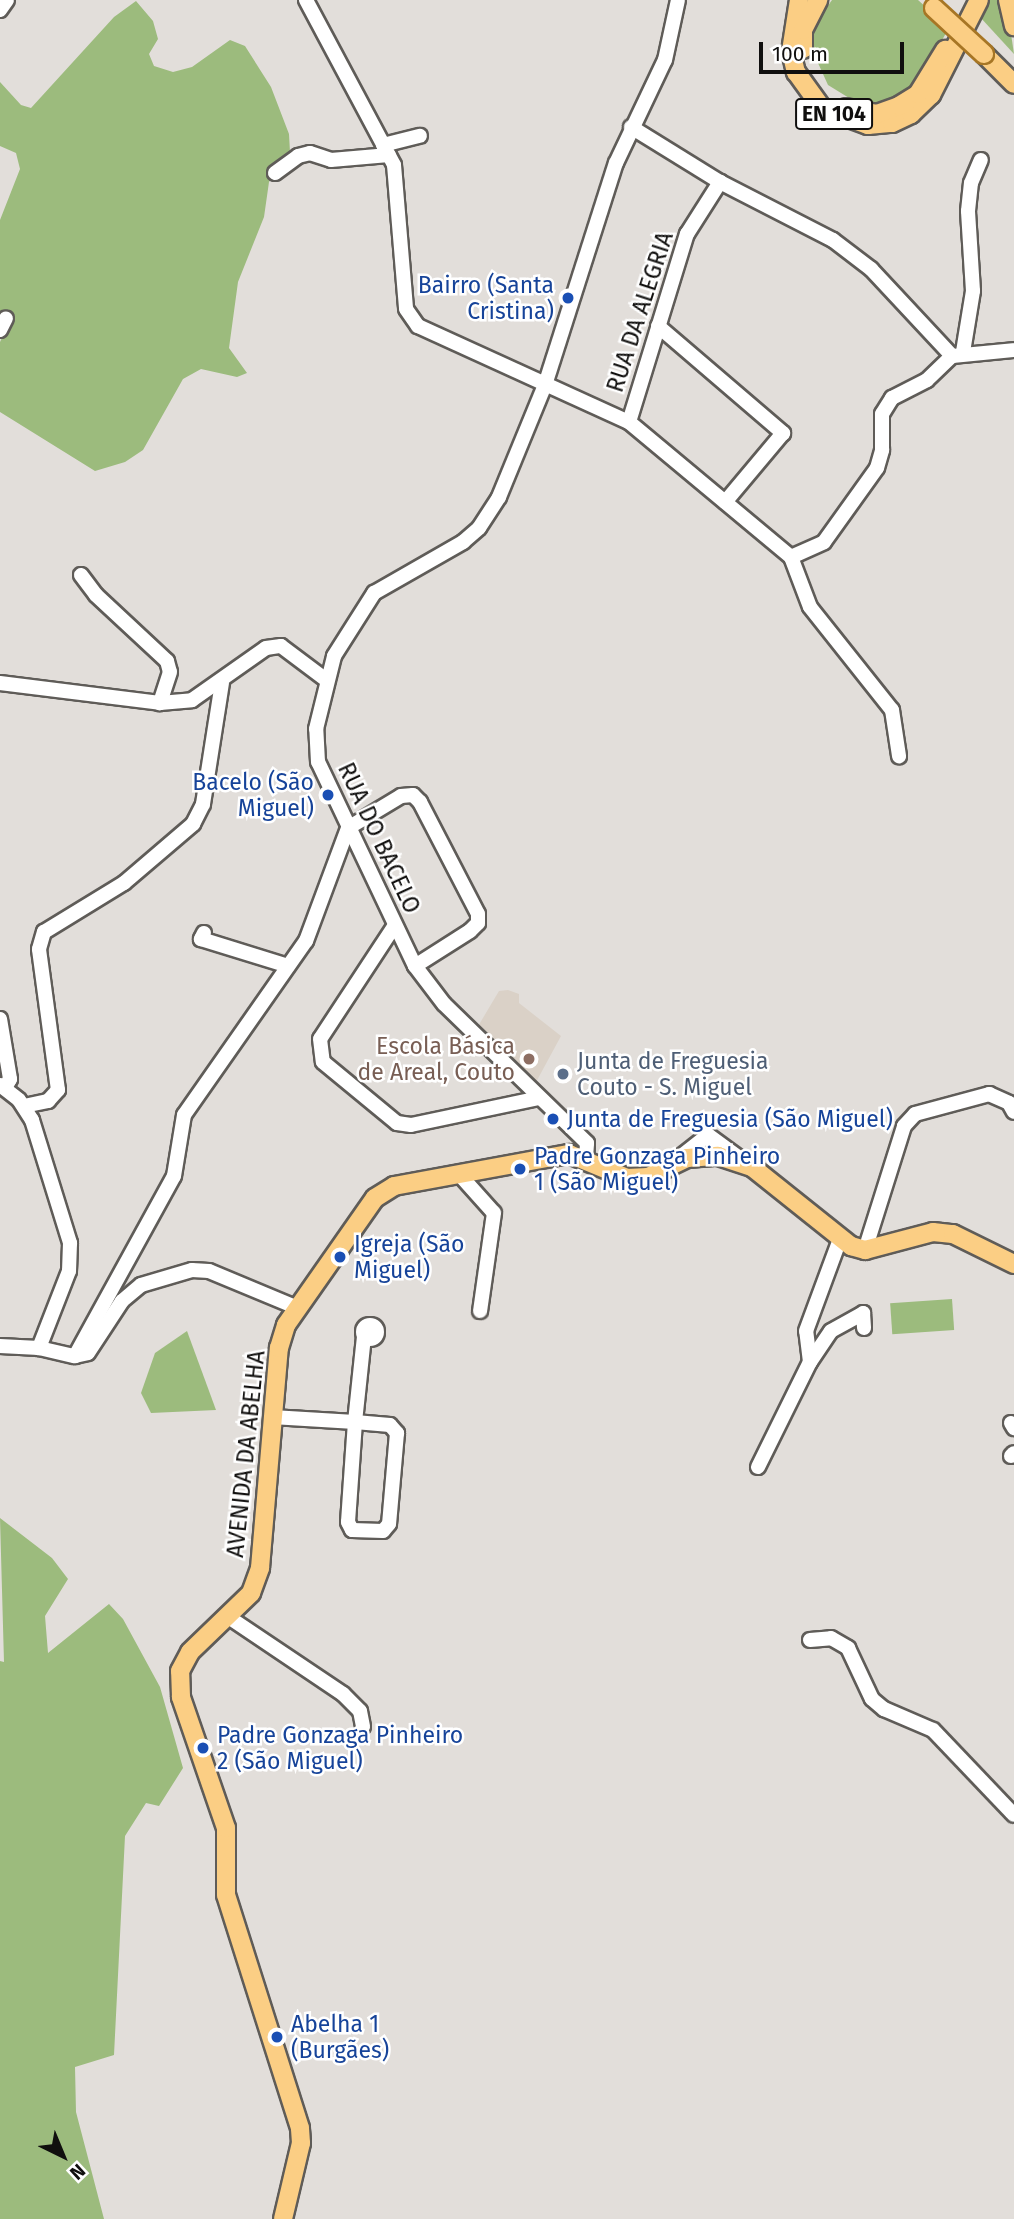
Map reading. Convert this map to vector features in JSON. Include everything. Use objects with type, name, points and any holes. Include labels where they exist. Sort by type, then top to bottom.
[{"type":"main road","name":"EN 104","points":[[799,0],[791,51],[796,72],[822,108],[868,125],[902,119],[931,96],[979,0]]},
{"type":"main road","name":"EN 104","points":[[818,0],[803,30],[803,58],[814,82],[833,102],[852,111],[877,114],[918,94],[942,57],[969,0]]},
{"type":"main road","points":[[1008,0],[1014,26]]},
{"type":"main road","points":[[934,3],[1014,69]]},
{"type":"main road","points":[[987,49],[1014,84]]},
{"type":"main road","points":[[578,1156],[627,1178],[648,1177],[687,1158],[718,1156],[752,1167],[840,1239],[865,1250],[933,1232],[953,1234],[1014,1264]]},
{"type":"main road","name":"AVENIDA DA ABELHA","points":[[283,2219],[301,2143],[300,2128],[226,1895],[226,1828],[181,1697],[180,1671],[190,1652],[251,1593],[260,1568],[279,1348],[298,1308],[375,1198],[394,1186],[578,1156]]},
{"type":"street","points":[[0,10],[7,0]]},
{"type":"street","points":[[306,0],[386,150],[400,202],[406,309],[418,326],[629,422],[791,557],[810,607],[892,710],[899,756]]},
{"type":"street","name":"RUA DO BACELO","points":[[578,1156],[587,1143],[444,1004],[415,966],[318,762],[316,746],[325,679],[342,639],[374,593],[389,581],[445,554],[479,528],[499,497],[545,385],[631,127],[665,60],[675,1]]},
{"type":"street","points":[[631,127],[719,182],[833,240],[861,261],[957,354],[1014,350]]},
{"type":"street","points":[[275,173],[298,156],[310,153],[331,160],[386,150],[419,136]]},
{"type":"street","points":[[791,557],[824,542],[877,468],[886,403],[927,380],[957,354],[973,291],[968,211],[971,183],[981,160]]},
{"type":"street","name":"RUA DA ALEGRIA","points":[[629,422],[687,234],[719,182]]},
{"type":"street","points":[[658,326],[783,433],[725,502]]},
{"type":"street","points":[[81,575],[96,595],[167,661],[170,672],[160,703]]},
{"type":"street","points":[[0,683],[160,703],[191,700],[222,682],[266,648],[281,646],[325,679]]},
{"type":"street","points":[[24,1107],[48,1101],[58,1090],[40,949],[44,932],[124,883],[193,824],[203,804],[222,682]]},
{"type":"street","points":[[75,1356],[174,1176],[184,1115],[306,941],[348,828],[401,796],[413,796],[478,914],[478,923],[470,931],[415,966]]},
{"type":"street","points":[[395,925],[320,1039],[323,1062],[397,1123],[411,1125],[539,1098]]},
{"type":"street","points":[[204,933],[201,939],[288,966]]},
{"type":"street","points":[[0,1019],[10,1079],[2,1086],[24,1107],[32,1120],[70,1243],[69,1271],[39,1348]]},
{"type":"street","points":[[865,1250],[904,1126],[915,1114],[989,1094],[1009,1103],[1014,1112]]},
{"type":"street","points":[[459,1174],[494,1213],[480,1311]]},
{"type":"street","points":[[810,1362],[806,1331],[840,1239]]},
{"type":"street","points":[[0,1346],[39,1348],[75,1356],[96,1346],[121,1301],[141,1284],[192,1270],[209,1271],[298,1308]]},
{"type":"street","points":[[758,1466],[810,1362],[831,1331],[847,1318],[863,1313],[864,1328]]},
{"type":"street","points":[[272,1417],[355,1422],[390,1425],[397,1433],[389,1524],[377,1534],[352,1530],[348,1522],[355,1422],[364,1336]]},
{"type":"street","points":[[227,1615],[343,1694],[359,1711],[363,1727]]},
{"type":"street","points":[[810,1640],[831,1638],[849,1648],[872,1699],[884,1709],[933,1730],[1014,1815]]},
{"type":"shaded area","name":"Escola Básica de Areal, Couto","points":[[508,990],[519,994],[519,1003],[561,1036],[535,1084],[477,1028],[499,991]]},
{"type":"green space","points":[[832,0],[918,0],[949,28],[915,87],[882,103],[854,101],[828,85],[813,52],[813,27]]},
{"type":"green space","points":[[988,0],[1006,0],[1014,54],[980,17]]},
{"type":"green space","points":[[136,1],[153,21],[158,39],[149,54],[154,66],[173,72],[192,67],[230,40],[245,46],[271,87],[289,134],[290,152],[269,182],[264,217],[238,282],[229,348],[247,373],[237,377],[201,369],[183,379],[143,450],[125,462],[95,471],[0,412],[0,342],[5,331],[0,317],[0,220],[20,169],[16,153],[0,146],[0,82],[21,105],[31,108],[114,17]]},
{"type":"green space","points":[[952,1299],[954,1330],[892,1334],[890,1303]]},
{"type":"green space","points":[[187,1331],[216,1410],[151,1413],[141,1393],[155,1353]]},
{"type":"green space","points":[[0,1518],[52,1558],[68,1579],[45,1616],[48,1653],[109,1604],[123,1619],[160,1687],[183,1768],[159,1806],[146,1803],[125,1836],[114,2055],[75,2067],[76,2112],[104,2219],[0,2219],[0,1661],[4,1662]]},
{"type":"place","name":"Bairro (Santa Cristina)","points":[[568,298]]},
{"type":"place","name":"Bacelo (São Miguel)","points":[[328,795]]},
{"type":"place","name":"Escola Básica de Areal, Couto","points":[[529,1059]]},
{"type":"place","name":"Junta de Freguesia Couto - S. Miguel","points":[[563,1074]]},
{"type":"place","name":"Junta de Freguesia (São Miguel)","points":[[553,1119]]},
{"type":"place","name":"Padre Gonzaga Pinheiro 1 (São Miguel)","points":[[520,1169]]},
{"type":"place","name":"Igreja (São Miguel)","points":[[340,1257]]},
{"type":"place","name":"Padre Gonzaga Pinheiro 2 (São Miguel)","points":[[203,1748]]},
{"type":"place","name":"Abelha 1 (Burgães)","points":[[277,2037]]}]
